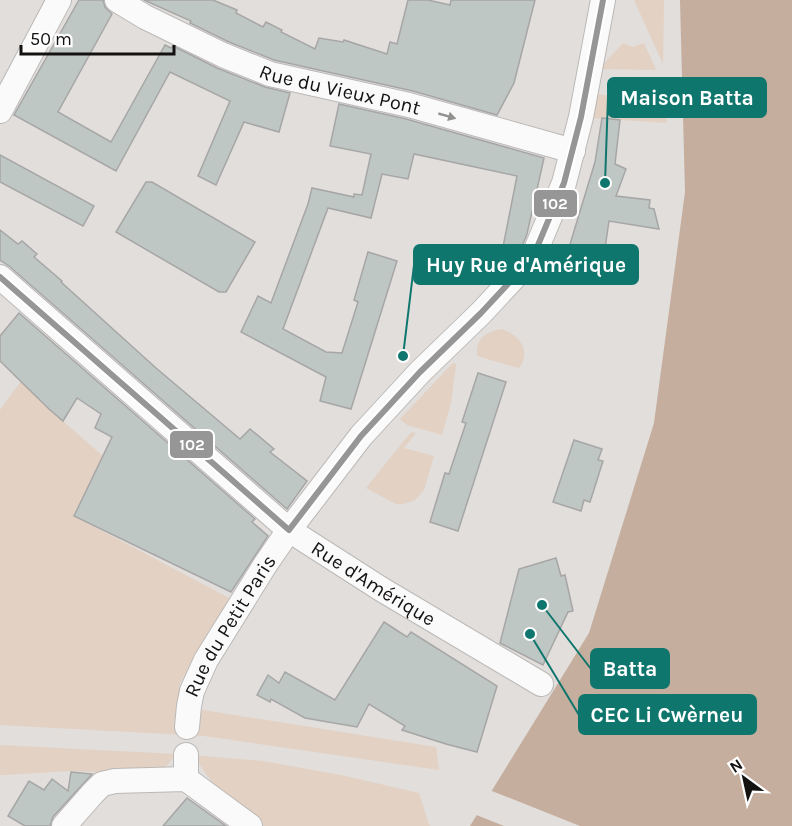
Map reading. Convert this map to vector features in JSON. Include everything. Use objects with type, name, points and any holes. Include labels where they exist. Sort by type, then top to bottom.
[{"type":"street","points":[[0,111],[59,0]]},
{"type":"street","name":"Rue du Vieux Pont","points":[[117,0],[145,17],[223,55],[270,74],[409,105],[573,150]]},
{"type":"street","name":"Rue du Petit Paris","points":[[187,728],[192,691],[206,660],[289,530],[361,436],[420,372],[482,313],[533,257],[564,183],[573,150],[603,0]]},
{"type":"street","name":"Rue d'Amérique","points":[[0,277],[289,530],[381,589],[541,684]]},
{"type":"street","points":[[186,755],[186,779]]},
{"type":"street","points":[[63,826],[102,784],[115,781],[186,779],[250,826]]},
{"type":"shaded area","points":[[634,0],[664,0],[663,64]]},
{"type":"shaded area","points":[[680,0],[792,0],[792,826],[470,826],[589,633],[654,423],[685,192]]},
{"type":"shaded area","points":[[623,43],[633,47],[644,43],[656,70],[599,69]]},
{"type":"shaded area","points":[[591,94],[663,99],[667,123],[589,118]]},
{"type":"shaded area","points":[[502,329],[514,335],[522,344],[524,356],[519,368],[477,355],[480,340],[491,332]]},
{"type":"shaded area","points":[[455,363],[451,403],[442,435],[407,425],[400,419],[452,364]]},
{"type":"shaded area","points":[[21,381],[103,456],[74,516],[231,599],[180,683],[178,727],[197,709],[436,747],[439,770],[204,736],[0,725],[0,410]]},
{"type":"shaded area","points":[[411,432],[416,433],[404,448],[434,456],[424,490],[415,500],[396,504],[366,488]]},
{"type":"shaded area","points":[[0,745],[176,754],[159,775],[70,771],[0,775]]},
{"type":"shaded area","points":[[193,755],[263,761],[341,775],[419,793],[431,826],[264,826],[216,788]]},
{"type":"pier","points":[[489,790],[580,826],[504,826],[474,814]]},
{"type":"building","points":[[79,0],[103,0],[105,7],[112,14],[58,112],[111,142],[165,45],[171,48],[173,46],[217,68],[265,87],[290,93],[279,132],[244,122],[216,185],[198,176],[230,101],[170,72],[116,171],[14,115]]},
{"type":"building","points":[[144,0],[213,0],[237,10],[236,13],[263,27],[266,22],[315,49],[319,38],[343,42],[344,40],[387,54],[390,42],[397,44],[408,0],[428,0],[450,5],[451,0],[535,0],[514,83],[497,115],[413,91],[274,60],[229,42],[190,23],[191,21]]},
{"type":"building","points":[[339,104],[406,119],[544,158],[527,234],[513,258],[502,252],[517,176],[414,154],[408,179],[382,174],[371,218],[328,208],[283,329],[326,352],[342,353],[358,302],[354,300],[368,252],[397,261],[351,409],[320,401],[326,377],[241,332],[258,296],[271,303],[312,188],[354,197],[354,194],[362,195],[371,154],[330,146]]},
{"type":"building","points":[[602,118],[620,120],[615,164],[626,169],[616,196],[650,200],[649,208],[654,209],[659,229],[609,221],[602,269],[564,264],[595,162]]},
{"type":"building","points":[[0,155],[94,206],[83,226],[0,182]]},
{"type":"building","points":[[146,182],[152,182],[255,242],[226,292],[219,292],[116,232]]},
{"type":"building","points":[[0,230],[18,244],[22,241],[37,254],[34,257],[61,282],[156,368],[240,439],[250,429],[274,449],[270,452],[307,481],[287,509],[0,260]]},
{"type":"building","points":[[19,313],[255,519],[252,522],[268,536],[231,592],[74,516],[112,437],[95,428],[101,414],[77,398],[63,421],[0,361],[0,336]]},
{"type":"building","points":[[478,373],[506,382],[458,531],[430,522],[445,473],[449,474],[466,423],[462,422]]},
{"type":"building","points":[[574,440],[602,449],[598,460],[603,461],[590,502],[584,500],[581,511],[553,502]]},
{"type":"building","points":[[556,558],[561,576],[565,575],[573,611],[568,612],[543,665],[500,643],[519,569]]},
{"type":"building","points":[[384,622],[407,637],[411,632],[497,686],[477,752],[402,730],[405,726],[369,704],[357,727],[305,718],[271,699],[270,702],[257,695],[268,675],[279,683],[285,672],[335,700]]},
{"type":"building","points":[[71,772],[92,774],[53,817],[50,826],[25,826],[8,816],[29,781],[44,790],[52,779],[68,791]]},
{"type":"building","points":[[187,798],[226,826],[163,826]]},
{"type":"transit line","name":"102","points":[[0,277],[289,530],[361,436],[420,372],[481,313],[533,257],[564,183],[581,117],[603,0]]},
{"type":"place","name":"Maison Batta","points":[[605,183]]},
{"type":"place","name":"Huy Rue d'Amérique","points":[[403,356]]},
{"type":"place","name":"Batta","points":[[542,605]]},
{"type":"place","name":"CEC Li Cwèrneu","points":[[530,634]]}]
